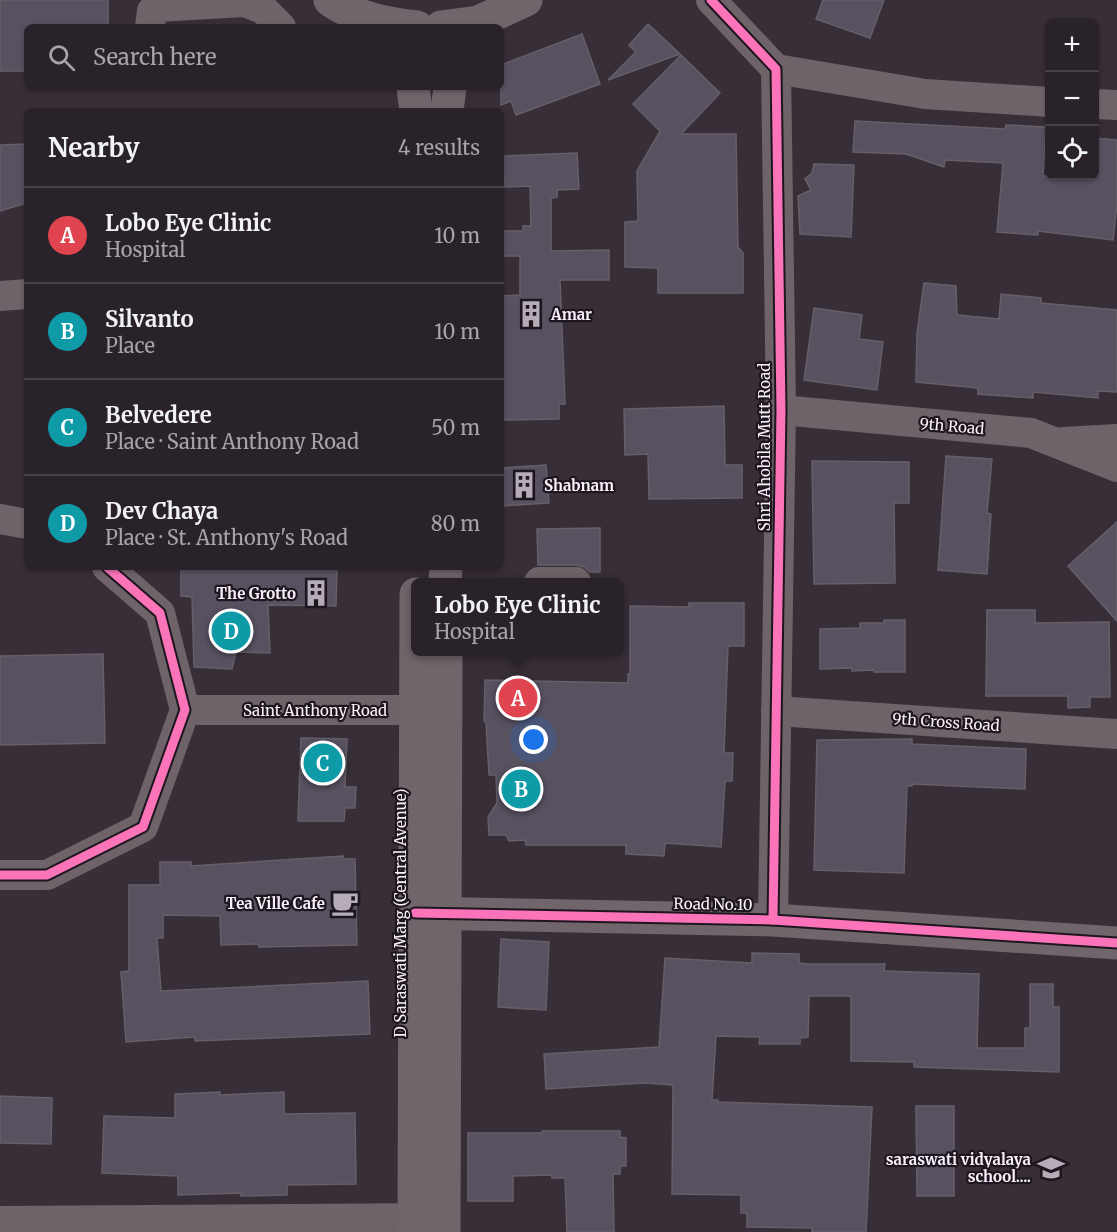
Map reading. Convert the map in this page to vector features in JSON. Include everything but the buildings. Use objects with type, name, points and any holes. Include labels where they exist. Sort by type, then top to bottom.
[{"type":"main road","points":[[330,0],[381,24]]},
{"type":"main road","points":[[476,24],[526,0]]},
{"type":"main road","points":[[413,90],[416,108]]},
{"type":"main road","points":[[447,108],[450,90]]},
{"type":"main road","name":"D Saraswati Marg (Central Avenue)","points":[[423,656],[430,710],[429,1225]]},
{"type":"main road","name":"D Saraswati Marg (Central Avenue)","points":[[430,710],[445,656]]},
{"type":"main road","name":"Road No.10","points":[[430,913],[773,920],[1117,943]]},
{"type":"street","points":[[711,0],[776,69],[925,94],[1045,102]]},
{"type":"street","points":[[150,24],[152,11],[157,7],[199,2],[244,2],[272,12]]},
{"type":"street","name":"Shri Ahobila Mutt Road","points":[[773,920],[781,410],[776,69]]},
{"type":"street","points":[[1099,104],[1117,105]]},
{"type":"street","points":[[0,296],[24,294]]},
{"type":"street","name":"9th Road","points":[[781,410],[1031,434],[1117,467]]},
{"type":"street","points":[[1056,443],[1117,439]]},
{"type":"street","points":[[0,519],[24,523]]},
{"type":"street","points":[[0,875],[48,875],[143,827],[185,710],[160,613],[110,570]]},
{"type":"street","name":"Saint Anthony Road","points":[[185,710],[430,710]]},
{"type":"street","name":"9th Cross Road","points":[[776,711],[1117,734]]},
{"type":"street","points":[[0,1221],[429,1225]]},
{"type":"cycle path","points":[[711,0],[776,69],[781,410],[773,920]]},
{"type":"cycle path","points":[[0,875],[47,875],[143,827],[185,710],[160,613],[110,570]]},
{"type":"cycle path","points":[[415,913],[773,920],[1117,943]]},
{"type":"place","name":"Amar","points":[[531,314]]},
{"type":"place","name":"Shabnam","points":[[524,485]]},
{"type":"place","name":"The Grotto","points":[[316,593]]},
{"type":"place","name":"Dev Chaya","points":[[231,631]]},
{"type":"place","name":"Lobo Eye Clinic","points":[[518,698]]},
{"type":"place","name":"Belvedere","points":[[323,763]]},
{"type":"place","name":"Silvanto","points":[[521,789]]},
{"type":"place","name":"Tea Ville Cafe","points":[[345,903]]},
{"type":"place","name":"saraswati vidyalaya school....","points":[[1051,1168]]}]
